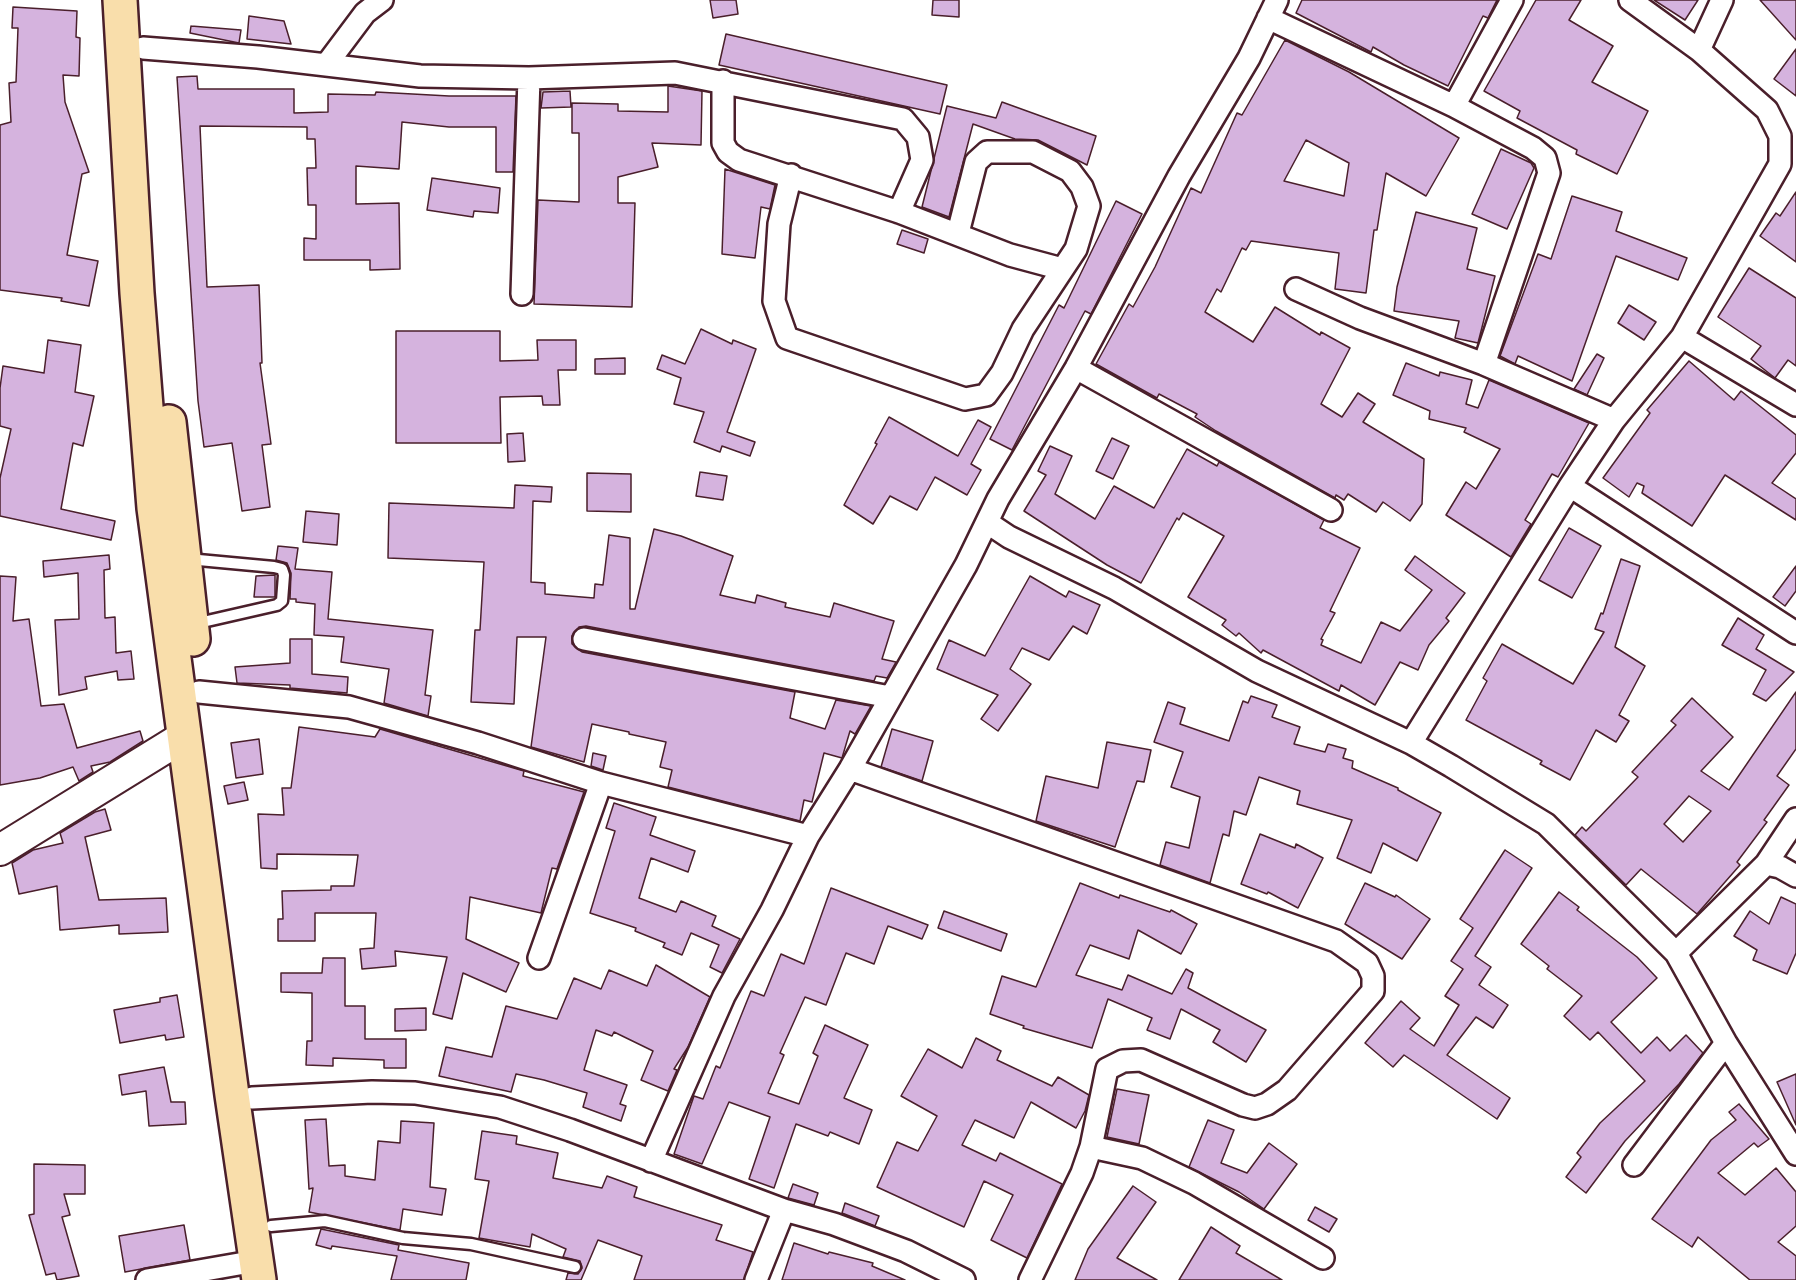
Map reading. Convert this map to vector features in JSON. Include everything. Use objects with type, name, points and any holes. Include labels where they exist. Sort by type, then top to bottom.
[{"type":"main road","points":[[120,0],[137,293],[154,508],[183,737],[265,1274]]},
{"type":"main road","points":[[141,0],[162,348],[199,692],[271,1226],[265,1274]]},
{"type":"street","points":[[326,65],[365,13],[381,0]]},
{"type":"street","points":[[1454,106],[1512,0]]},
{"type":"street","points":[[1411,743],[1570,486],[1614,420],[1682,338],[1780,164],[1780,136],[1767,110],[1699,50],[1630,0]]},
{"type":"street","points":[[1699,50],[1722,0]]},
{"type":"street","points":[[651,1161],[724,996],[772,910],[808,836],[850,769],[988,523],[1030,443],[1076,368],[1179,176],[1249,58],[1272,9],[1533,148],[1545,158],[1549,173],[1484,364]]},
{"type":"street","points":[[143,48],[420,76],[529,78],[675,73],[903,119],[918,137],[922,160],[899,212]]},
{"type":"street","points":[[522,294],[529,78]]},
{"type":"street","points":[[723,81],[723,142],[728,152],[739,160],[791,175],[899,212],[1010,255],[1062,269]]},
{"type":"street","points":[[791,175],[779,224],[774,301],[787,338],[965,399],[986,395],[1002,373],[1023,329],[1076,249],[1089,206],[1082,187],[1070,171],[1033,152],[987,152],[976,162],[958,233]]},
{"type":"street","points":[[1296,289],[1360,318],[1484,364],[1614,420]]},
{"type":"street","points":[[1682,338],[1796,405]]},
{"type":"street","points":[[1076,368],[1331,510]]},
{"type":"street","points":[[1570,486],[1796,633]]},
{"type":"street","points":[[988,523],[1009,537],[1114,588],[1257,671],[1411,743],[1546,825],[1676,952],[1726,1043],[1796,1154]]},
{"type":"street","points":[[584,639],[890,697]]},
{"type":"street","points":[[199,692],[349,707],[477,743],[601,783],[808,836]]},
{"type":"street","points":[[0,850],[183,737]]},
{"type":"street","points":[[850,769],[1336,941],[1367,963],[1373,976],[1373,991],[1287,1090],[1267,1104],[1255,1108],[1243,1105],[1141,1060],[1123,1061],[1107,1069],[1091,1147],[1082,1173],[1029,1280]]},
{"type":"street","points":[[540,958],[601,783]]},
{"type":"street","points":[[1676,952],[1766,864],[1796,819]]},
{"type":"street","points":[[1766,864],[1780,867],[1796,876]]},
{"type":"street","points":[[1634,1165],[1726,1043]]},
{"type":"street","points":[[252,1098],[372,1092],[415,1093],[500,1107],[784,1210],[834,1224],[906,1251],[964,1280]]},
{"type":"street","points":[[1091,1147],[1142,1158],[1194,1184],[1323,1258]]},
{"type":"street","points":[[756,1280],[784,1210]]},
{"type":"street","points":[[147,1280],[265,1274]]},
{"type":"lane","points":[[184,558],[273,567],[282,569],[284,575],[282,601],[277,605],[191,625]]},
{"type":"lane","points":[[271,1226],[325,1221],[403,1238],[471,1244],[575,1267]]},
{"type":"building","points":[[710,0],[736,0],[738,14],[713,18]]},
{"type":"building","points":[[933,0],[959,0],[959,17],[932,15]]},
{"type":"building","points":[[1302,0],[1497,0],[1488,18],[1483,16],[1448,86],[1373,47],[1371,52],[1296,13]]},
{"type":"building","points":[[1536,0],[1581,0],[1569,20],[1613,46],[1592,82],[1648,111],[1617,174],[1576,154],[1577,150],[1517,118],[1520,111],[1484,91]]},
{"type":"building","points":[[1654,0],[1698,0],[1685,20]]},
{"type":"building","points":[[1760,0],[1796,0],[1796,40]]},
{"type":"building","points":[[13,7],[77,11],[76,37],[80,38],[79,76],[63,75],[65,102],[89,172],[82,174],[67,255],[98,261],[89,306],[61,301],[62,298],[0,290],[0,125],[11,122],[9,83],[16,82],[18,28],[12,28]]},
{"type":"building","points":[[249,16],[284,21],[291,44],[247,39]]},
{"type":"building","points":[[191,26],[241,30],[239,43],[190,33]]},
{"type":"building","points":[[726,34],[947,85],[940,114],[719,65]]},
{"type":"building","points":[[1285,40],[1349,72],[1459,138],[1426,196],[1386,173],[1377,230],[1374,230],[1366,293],[1335,289],[1339,253],[1251,241],[1246,250],[1242,248],[1221,292],[1217,289],[1205,312],[1253,342],[1275,307],[1320,335],[1321,332],[1350,348],[1321,404],[1342,417],[1358,393],[1375,404],[1363,422],[1424,459],[1422,504],[1410,521],[1383,502],[1376,512],[1348,494],[1344,500],[1336,495],[1335,498],[1216,431],[1195,417],[1197,414],[1159,394],[1157,398],[1096,364],[1129,304],[1133,307],[1155,267],[1191,188],[1201,193],[1237,113],[1242,115]],"holes":[[[1306,140],[1349,163],[1344,196],[1284,181]]]},
{"type":"building","points":[[1796,49],[1796,96],[1774,79]]},
{"type":"building","points":[[197,76],[198,89],[294,89],[294,113],[328,112],[328,94],[375,95],[376,92],[449,96],[516,96],[513,172],[496,172],[496,127],[449,127],[402,122],[399,169],[356,166],[356,204],[399,203],[400,269],[370,270],[370,260],[304,260],[304,238],[316,239],[316,205],[308,205],[307,168],[316,168],[315,139],[307,139],[307,127],[200,126],[207,287],[259,285],[262,363],[260,363],[271,444],[262,445],[270,507],[242,511],[232,443],[204,447],[198,401],[177,77]]},
{"type":"building","points":[[668,86],[702,91],[701,145],[652,143],[658,167],[618,177],[618,203],[635,203],[632,307],[534,304],[538,200],[579,202],[579,133],[572,133],[572,103],[618,104],[618,111],[668,112]]},
{"type":"building","points":[[570,91],[571,107],[541,108],[543,92]]},
{"type":"building","points":[[1002,102],[1096,136],[1087,165],[1038,140],[1015,139],[973,124],[949,217],[922,207],[947,106],[996,118]]},
{"type":"building","points":[[1501,149],[1531,163],[1534,168],[1507,229],[1472,214]]},
{"type":"building","points":[[725,169],[775,185],[770,209],[761,207],[755,258],[722,254]]},
{"type":"building","points":[[432,178],[500,188],[498,213],[474,211],[473,217],[427,210]]},
{"type":"building","points":[[1796,192],[1796,262],[1760,236],[1776,213],[1780,216]]},
{"type":"building","points":[[1572,196],[1622,212],[1616,231],[1687,258],[1678,280],[1616,256],[1572,381],[1518,356],[1515,364],[1500,356],[1538,254],[1551,259]]},
{"type":"building","points":[[1116,201],[1142,214],[1091,314],[1085,311],[1012,450],[990,439],[1059,305],[1064,308]]},
{"type":"building","points":[[1416,212],[1477,228],[1467,269],[1495,276],[1478,343],[1455,338],[1459,321],[1394,311],[1397,287]]},
{"type":"building","points":[[902,230],[928,239],[924,253],[897,244]]},
{"type":"building","points":[[1749,268],[1796,298],[1796,366],[1788,360],[1775,378],[1751,359],[1761,346],[1718,317]]},
{"type":"building","points":[[1629,305],[1656,322],[1644,340],[1618,323]]},
{"type":"building","points":[[701,329],[732,344],[733,340],[756,349],[727,432],[755,442],[750,456],[722,446],[720,452],[694,442],[704,412],[674,404],[681,378],[657,369],[662,355],[685,364]]},
{"type":"building","points":[[396,331],[500,331],[500,361],[538,360],[537,340],[576,340],[576,370],[558,370],[560,405],[543,405],[542,396],[500,397],[501,443],[396,443]]},
{"type":"building","points":[[48,340],[81,345],[75,392],[94,396],[83,446],[73,443],[61,509],[115,521],[111,540],[0,516],[0,478],[11,429],[0,426],[0,388],[3,366],[44,373]]},
{"type":"building","points":[[1597,354],[1604,358],[1587,395],[1574,389]]},
{"type":"building","points":[[625,358],[625,374],[595,374],[595,359]]},
{"type":"building","points":[[1689,361],[1734,400],[1741,391],[1796,435],[1796,453],[1772,483],[1796,499],[1796,520],[1725,475],[1692,526],[1642,493],[1644,486],[1637,483],[1629,497],[1603,478],[1650,413],[1647,410]]},
{"type":"building","points":[[1406,363],[1439,376],[1440,372],[1472,380],[1466,404],[1478,408],[1489,380],[1589,423],[1558,477],[1552,474],[1525,520],[1531,524],[1511,557],[1446,515],[1466,482],[1476,489],[1500,449],[1464,432],[1466,428],[1429,419],[1430,411],[1393,395]]},
{"type":"building","points":[[889,417],[958,456],[978,420],[991,427],[971,464],[981,470],[967,495],[935,477],[917,510],[890,496],[873,524],[844,505]]},
{"type":"building","points":[[523,433],[525,461],[508,462],[507,434]]},
{"type":"building","points":[[1112,438],[1129,446],[1113,479],[1096,471]]},
{"type":"building","points":[[1050,446],[1072,456],[1055,494],[1095,519],[1114,486],[1154,508],[1187,449],[1217,466],[1219,462],[1324,520],[1320,528],[1360,548],[1330,611],[1335,613],[1321,639],[1323,640],[1321,645],[1361,663],[1381,622],[1400,631],[1432,590],[1405,570],[1415,556],[1465,593],[1446,618],[1449,621],[1429,645],[1418,670],[1400,662],[1375,705],[1341,685],[1339,691],[1263,650],[1261,653],[1239,633],[1236,636],[1222,625],[1226,620],[1188,597],[1224,536],[1183,513],[1179,520],[1177,518],[1141,583],[1107,565],[1024,511],[1046,475],[1038,471]]},
{"type":"building","points":[[700,472],[727,476],[723,500],[696,496]]},
{"type":"building","points":[[587,473],[631,474],[631,512],[587,511]]},
{"type":"building","points":[[515,485],[552,487],[551,502],[533,501],[531,582],[545,583],[545,594],[594,598],[595,584],[603,585],[609,535],[630,538],[630,609],[635,609],[654,529],[681,536],[733,556],[720,595],[755,603],[757,595],[786,603],[785,607],[830,617],[834,603],[894,621],[882,659],[896,662],[887,678],[876,676],[874,681],[586,626],[579,627],[572,636],[572,644],[582,652],[795,692],[790,718],[825,729],[836,700],[871,706],[855,734],[850,731],[842,758],[824,753],[812,802],[804,800],[800,821],[668,787],[672,770],[660,767],[666,742],[592,724],[584,762],[531,747],[546,637],[517,637],[514,704],[471,702],[475,630],[480,630],[484,562],[388,558],[389,503],[514,508]]},
{"type":"building","points":[[306,511],[339,514],[337,545],[303,542]]},
{"type":"building","points":[[1569,528],[1601,546],[1572,598],[1539,580]]},
{"type":"building","points":[[278,546],[298,548],[295,569],[332,572],[328,619],[433,630],[425,695],[431,696],[428,716],[384,703],[389,669],[341,662],[344,637],[314,635],[315,604],[290,599],[291,573],[287,563],[276,560]]},
{"type":"building","points":[[109,555],[110,569],[104,570],[105,618],[115,617],[116,653],[131,651],[134,679],[118,680],[117,671],[85,677],[87,689],[59,695],[55,620],[79,619],[78,573],[44,577],[43,561]]},
{"type":"building","points":[[1621,559],[1640,566],[1615,647],[1645,666],[1619,715],[1629,721],[1616,742],[1596,730],[1570,780],[1540,764],[1542,761],[1466,720],[1487,681],[1483,678],[1502,644],[1573,684],[1604,632],[1595,629],[1601,613],[1603,614]]},
{"type":"building","points":[[1796,566],[1796,591],[1785,606],[1773,597]]},
{"type":"building","points":[[275,575],[275,597],[254,597],[256,576]]},
{"type":"building","points":[[0,576],[16,577],[13,621],[29,619],[41,706],[64,704],[77,748],[140,731],[143,741],[110,762],[91,766],[93,772],[79,781],[73,767],[40,778],[0,785]]},
{"type":"building","points":[[1030,576],[1066,597],[1069,591],[1100,605],[1087,634],[1073,626],[1049,660],[1022,648],[1010,669],[1031,684],[998,731],[981,719],[998,695],[937,669],[949,640],[985,656]]},
{"type":"building","points":[[1738,618],[1764,635],[1756,649],[1794,672],[1766,701],[1753,694],[1766,670],[1722,645]]},
{"type":"building","points":[[290,639],[312,639],[312,674],[348,677],[347,693],[290,688],[290,685],[237,683],[235,667],[290,663]]},
{"type":"building","points":[[1796,692],[1796,749],[1777,776],[1789,785],[1764,820],[1767,822],[1737,862],[1740,865],[1697,914],[1641,869],[1626,885],[1575,835],[1582,827],[1586,831],[1638,777],[1632,772],[1676,725],[1671,721],[1692,698],[1733,737],[1701,771],[1729,790]],"holes":[[[1689,796],[1711,811],[1683,842],[1664,824]]]},
{"type":"building","points":[[1251,696],[1277,705],[1272,717],[1300,727],[1294,744],[1325,752],[1328,744],[1346,749],[1343,758],[1353,761],[1352,768],[1398,788],[1441,813],[1417,861],[1383,843],[1371,873],[1337,858],[1352,820],[1297,804],[1300,791],[1259,777],[1246,815],[1234,811],[1229,836],[1223,834],[1210,883],[1160,865],[1166,842],[1189,848],[1200,797],[1171,787],[1183,752],[1154,742],[1168,702],[1185,708],[1180,724],[1229,741],[1243,701],[1248,703]]},
{"type":"building","points":[[299,727],[375,737],[380,729],[524,771],[523,776],[584,792],[557,869],[552,868],[541,913],[470,897],[466,939],[519,963],[506,992],[463,973],[452,1019],[433,1014],[447,957],[395,951],[396,966],[362,969],[360,949],[374,948],[376,913],[315,913],[315,941],[278,941],[278,919],[283,919],[282,891],[331,890],[331,886],[354,886],[358,855],[277,854],[277,869],[261,868],[258,814],[284,815],[282,788],[291,788]]},
{"type":"building","points":[[892,729],[933,741],[922,781],[881,767]]},
{"type":"building","points":[[259,739],[263,774],[236,778],[231,743]]},
{"type":"building","points":[[1107,742],[1151,750],[1144,782],[1137,781],[1115,847],[1036,821],[1046,776],[1098,788]]},
{"type":"building","points":[[593,753],[606,756],[603,770],[591,766]]},
{"type":"building","points":[[244,782],[248,800],[228,804],[224,786]]},
{"type":"building","points":[[614,803],[656,817],[650,835],[695,851],[688,872],[651,858],[639,898],[676,912],[681,901],[716,916],[712,926],[740,939],[722,973],[710,967],[719,945],[691,933],[682,955],[663,947],[665,943],[635,931],[636,928],[590,913],[615,831],[606,828]]},
{"type":"building","points":[[105,809],[111,830],[85,837],[99,900],[166,898],[168,932],[119,934],[119,925],[60,930],[57,886],[19,894],[12,863],[33,850],[63,843],[60,833],[95,812]]},
{"type":"building","points":[[1260,834],[1295,848],[1296,844],[1323,858],[1298,908],[1268,892],[1267,894],[1241,884]]},
{"type":"building","points":[[1505,850],[1532,868],[1475,956],[1491,967],[1479,985],[1508,1005],[1493,1028],[1476,1017],[1447,1055],[1510,1098],[1497,1119],[1404,1055],[1393,1067],[1365,1043],[1401,1001],[1420,1018],[1410,1029],[1434,1046],[1459,1005],[1445,996],[1463,969],[1451,961],[1473,928],[1460,919]]},
{"type":"building","points":[[1080,883],[1119,898],[1120,895],[1170,912],[1171,910],[1197,924],[1181,954],[1138,930],[1129,959],[1090,945],[1076,975],[1122,990],[1128,975],[1172,994],[1186,969],[1193,973],[1188,988],[1266,1030],[1246,1062],[1213,1042],[1220,1030],[1181,1009],[1170,1039],[1147,1030],[1152,1018],[1108,999],[1092,1048],[1023,1028],[1024,1026],[990,1014],[1002,976],[1036,987]]},
{"type":"building","points":[[1365,883],[1395,897],[1396,895],[1430,919],[1402,959],[1345,924]]},
{"type":"building","points":[[831,888],[928,925],[922,939],[888,926],[874,964],[846,953],[826,1005],[805,997],[780,1053],[784,1055],[768,1093],[799,1104],[818,1056],[813,1053],[825,1025],[868,1045],[844,1098],[872,1110],[859,1144],[830,1132],[828,1136],[796,1124],[774,1188],[749,1179],[770,1117],[729,1102],[702,1164],[674,1154],[694,1096],[703,1099],[716,1066],[720,1068],[751,991],[764,996],[781,954],[804,964]]},
{"type":"building","points":[[1559,892],[1579,907],[1577,910],[1637,957],[1657,978],[1611,1022],[1641,1053],[1657,1037],[1670,1051],[1686,1035],[1703,1053],[1679,1084],[1625,1141],[1586,1193],[1566,1177],[1581,1157],[1577,1153],[1600,1123],[1645,1081],[1598,1032],[1590,1040],[1564,1016],[1582,996],[1547,969],[1549,966],[1521,944]]},
{"type":"building","points":[[1781,897],[1796,904],[1796,953],[1787,974],[1753,960],[1757,950],[1734,936],[1750,911],[1769,924]]},
{"type":"building","points":[[944,911],[1007,934],[1001,951],[938,928]]},
{"type":"building","points":[[323,958],[345,958],[345,1006],[365,1006],[365,1039],[406,1039],[406,1068],[384,1068],[384,1060],[333,1058],[333,1066],[306,1065],[307,1041],[312,1041],[312,993],[281,992],[281,973],[322,973]]},
{"type":"building","points":[[656,965],[710,997],[688,1047],[674,1069],[677,1070],[668,1091],[641,1080],[653,1051],[614,1032],[612,1036],[596,1030],[584,1070],[627,1085],[620,1104],[626,1106],[621,1121],[583,1107],[587,1093],[544,1080],[516,1074],[511,1092],[439,1076],[446,1047],[492,1057],[506,1006],[557,1019],[574,978],[601,989],[609,970],[647,986]]},
{"type":"building","points":[[177,995],[184,1037],[166,1040],[165,1035],[120,1043],[114,1010],[160,1002],[160,998]]},
{"type":"building","points":[[426,1008],[426,1030],[395,1031],[395,1009]]},
{"type":"building","points":[[976,1038],[1001,1051],[997,1060],[1052,1086],[1058,1077],[1089,1095],[1085,1111],[1076,1128],[1031,1102],[1014,1138],[975,1120],[962,1145],[996,1161],[1000,1153],[1062,1184],[1027,1258],[991,1240],[1013,1195],[984,1181],[964,1227],[877,1187],[897,1142],[918,1151],[937,1116],[901,1096],[928,1049],[962,1068]]},
{"type":"building","points":[[164,1067],[171,1102],[185,1102],[186,1124],[149,1126],[146,1091],[122,1095],[119,1075]]},
{"type":"building","points":[[1796,1074],[1796,1125],[1777,1082]]},
{"type":"building","points":[[1117,1089],[1149,1095],[1139,1144],[1107,1137]]},
{"type":"building","points":[[1739,1104],[1769,1139],[1758,1147],[1754,1143],[1718,1173],[1745,1195],[1776,1168],[1796,1192],[1796,1226],[1778,1242],[1796,1256],[1796,1280],[1750,1280],[1698,1237],[1692,1247],[1652,1219],[1711,1140],[1736,1120],[1729,1112]]},
{"type":"building","points":[[326,1119],[329,1166],[345,1165],[345,1176],[375,1180],[378,1141],[400,1143],[401,1121],[434,1123],[430,1187],[446,1189],[442,1215],[403,1209],[400,1230],[309,1212],[313,1188],[309,1189],[305,1120]]},
{"type":"building","points":[[1208,1120],[1234,1130],[1221,1163],[1247,1173],[1269,1143],[1297,1164],[1264,1209],[1239,1192],[1189,1167]]},
{"type":"building","points":[[482,1131],[517,1136],[516,1144],[558,1153],[553,1178],[602,1188],[607,1176],[637,1187],[634,1197],[722,1225],[716,1240],[753,1252],[744,1280],[634,1280],[642,1256],[598,1240],[581,1280],[566,1280],[568,1273],[578,1274],[582,1268],[580,1261],[563,1257],[566,1249],[532,1234],[530,1247],[479,1238],[489,1181],[475,1179]]},
{"type":"building","points":[[34,1164],[85,1165],[85,1194],[64,1194],[70,1215],[62,1217],[79,1276],[57,1280],[55,1273],[46,1275],[29,1215],[34,1214]]},
{"type":"building","points":[[793,1184],[818,1193],[814,1205],[788,1198]]},
{"type":"building","points":[[1133,1186],[1156,1202],[1117,1258],[1157,1280],[1075,1280],[1088,1249]]},
{"type":"building","points":[[845,1203],[879,1216],[875,1226],[842,1213]]},
{"type":"building","points":[[1315,1207],[1337,1219],[1329,1232],[1308,1220]]},
{"type":"building","points":[[184,1225],[190,1260],[125,1272],[119,1236]]},
{"type":"building","points":[[1211,1227],[1240,1246],[1236,1253],[1282,1280],[1179,1280]]},
{"type":"building","points":[[321,1229],[399,1245],[398,1250],[469,1263],[466,1280],[391,1280],[397,1256],[332,1246],[331,1249],[316,1245]]},
{"type":"building","points":[[794,1243],[828,1254],[829,1252],[873,1263],[872,1266],[905,1280],[782,1280]]}]
